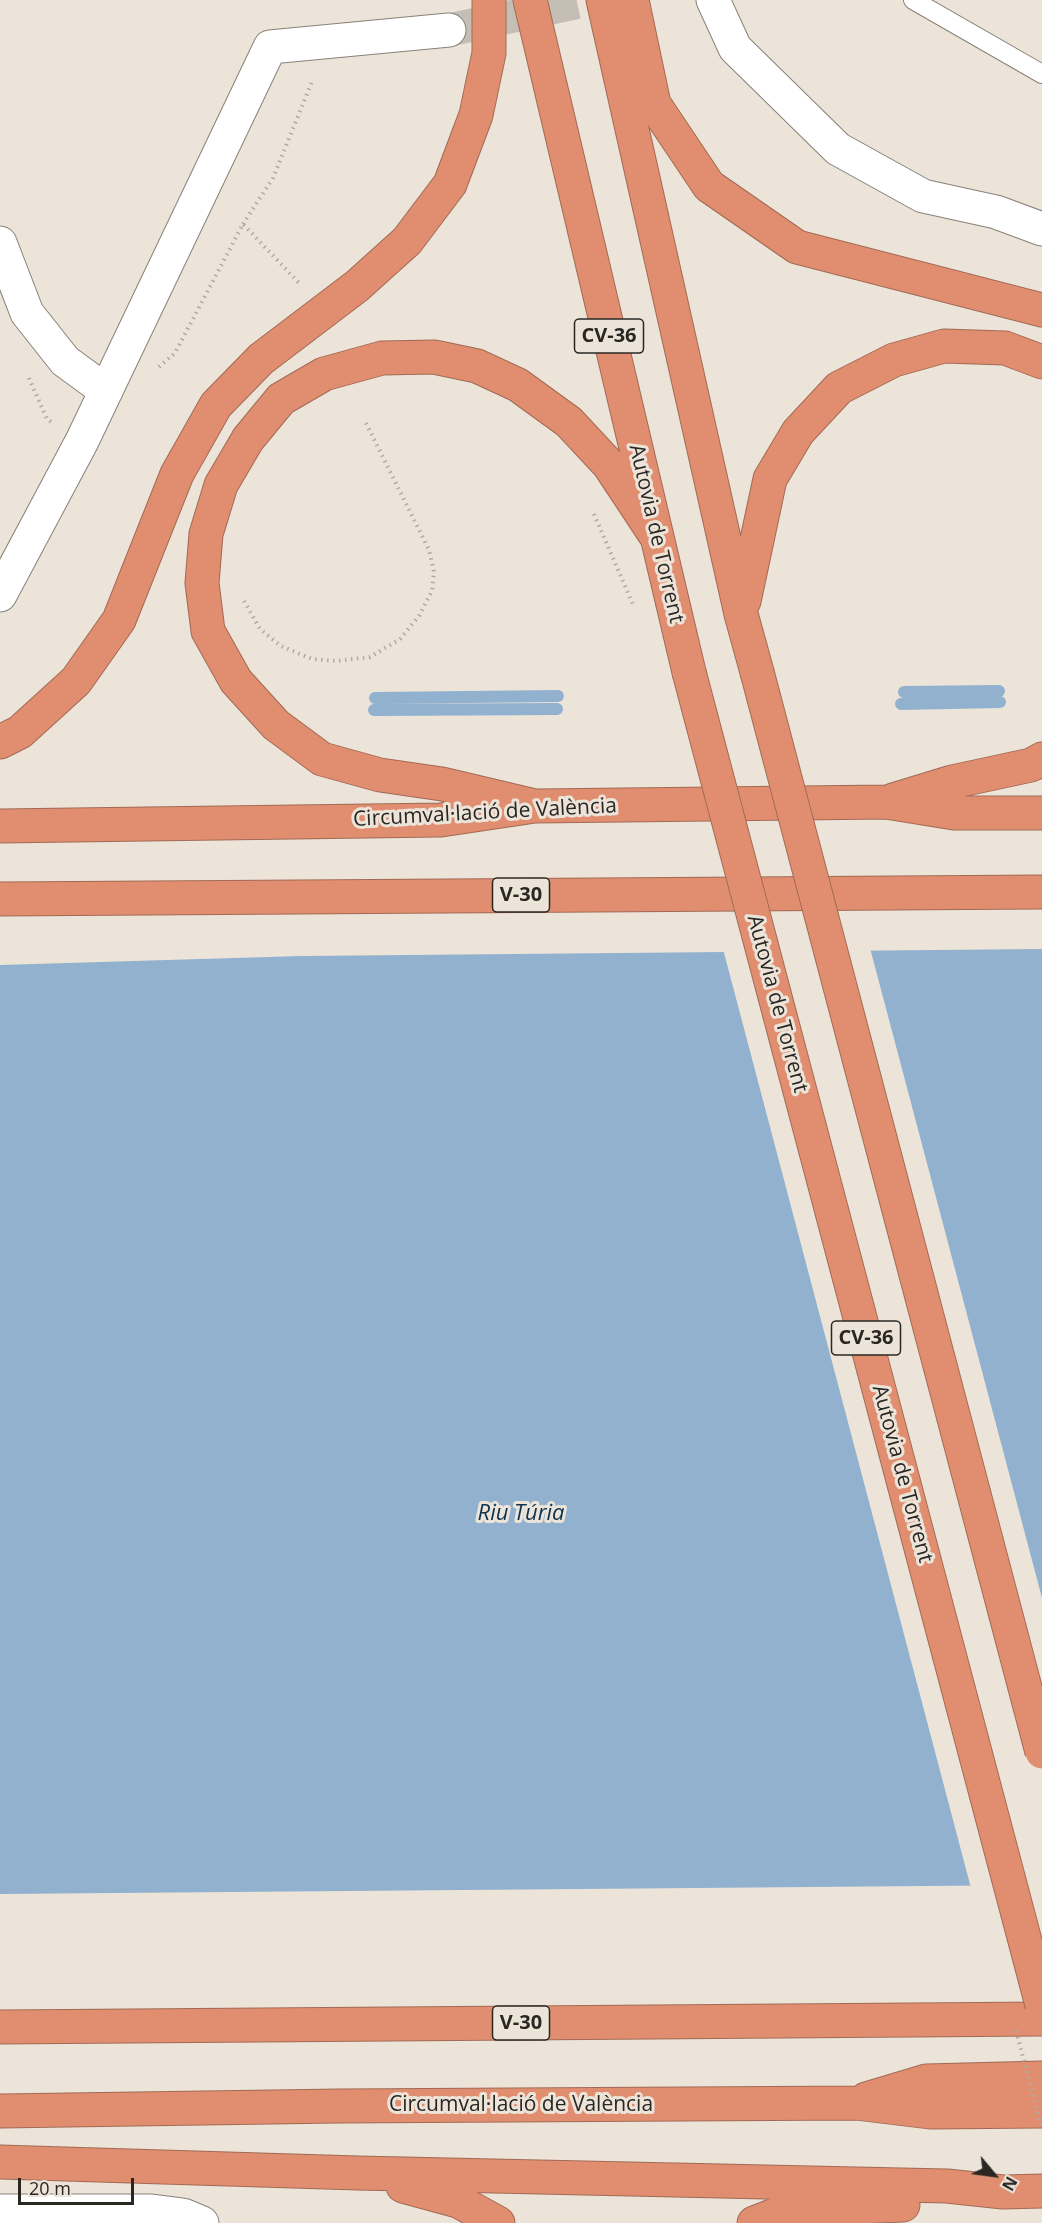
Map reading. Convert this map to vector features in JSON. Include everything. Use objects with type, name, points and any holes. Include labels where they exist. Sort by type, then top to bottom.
[{"type":"highway","points":[[0,742],[20,732],[76,681],[119,620],[177,474],[216,405],[261,359],[357,286],[407,241],[450,184],[476,115],[489,53],[489,0]]},
{"type":"highway","name":"Autovia de Torrent","points":[[530,0],[689,672],[1042,2005]]},
{"type":"highway","name":"CV-36","points":[[603,0],[741,614],[1042,1752]]},
{"type":"highway","points":[[632,0],[654,104],[709,186],[796,247],[1042,310]]},
{"type":"highway","points":[[741,614],[770,479],[798,432],[839,388],[894,360],[944,346],[1005,348],[1042,362]]},
{"type":"highway","points":[[535,806],[442,784],[380,775],[322,759],[276,725],[236,681],[208,631],[202,583],[206,534],[221,485],[248,439],[281,399],[324,374],[382,358],[434,357],[477,366],[518,385],[569,422],[609,465],[656,536]]},
{"type":"highway","points":[[886,802],[952,782],[1030,765],[1042,759]]},
{"type":"highway","name":"Circumval·lació de València","points":[[0,826],[441,820],[535,806],[886,802],[954,813],[1042,813]]},
{"type":"highway","name":"V-30","points":[[0,899],[1042,892]]},
{"type":"highway","name":"V-30","points":[[0,2027],[1042,2019]]},
{"type":"highway","points":[[856,2103],[926,2081],[1042,2078]]},
{"type":"highway","name":"Circumval·lació de València","points":[[0,2111],[856,2103],[930,2112],[1042,2111]]},
{"type":"highway","points":[[0,2162],[358,2173],[947,2186],[1003,2192]]},
{"type":"highway","points":[[358,2173],[458,2201],[498,2223]]},
{"type":"highway","points":[[754,2223],[787,2210],[950,2203],[1003,2192],[1042,2190]]},
{"type":"street","points":[[713,0],[735,48],[838,149],[923,196],[996,212],[1042,229]]},
{"type":"street","points":[[0,595],[82,441],[270,47],[449,30]]},
{"type":"street","points":[[0,243],[27,313],[65,361],[106,391]]},
{"type":"street","points":[[0,2211],[152,2211],[183,2215],[202,2223]]},
{"type":"lane","points":[[913,0],[1042,74]]},
{"type":"path","points":[[152,372],[175,353],[243,224],[273,178],[315,74]]},
{"type":"path","points":[[243,224],[301,285]]},
{"type":"path","points":[[243,596],[245,606],[260,629],[281,646],[312,658],[336,661],[370,657],[400,639],[419,616],[432,591],[434,572],[429,550],[366,423]]},
{"type":"path","points":[[590,508],[596,517],[637,614]]},
{"type":"water","name":"Riu Túria","points":[[1042,949],[1042,1885],[0,1894],[0,965],[302,956]]},
{"type":"pier","points":[[870,948],[1042,1598],[1042,1888],[971,1888],[723,949]]},
{"type":"waterway","points":[[904,692],[999,691]]},
{"type":"waterway","points":[[375,698],[558,696]]},
{"type":"waterway","points":[[901,704],[1000,702]]},
{"type":"waterway","points":[[374,710],[557,709]]},
{"type":"tunnel","points":[[449,30],[589,0]]}]
